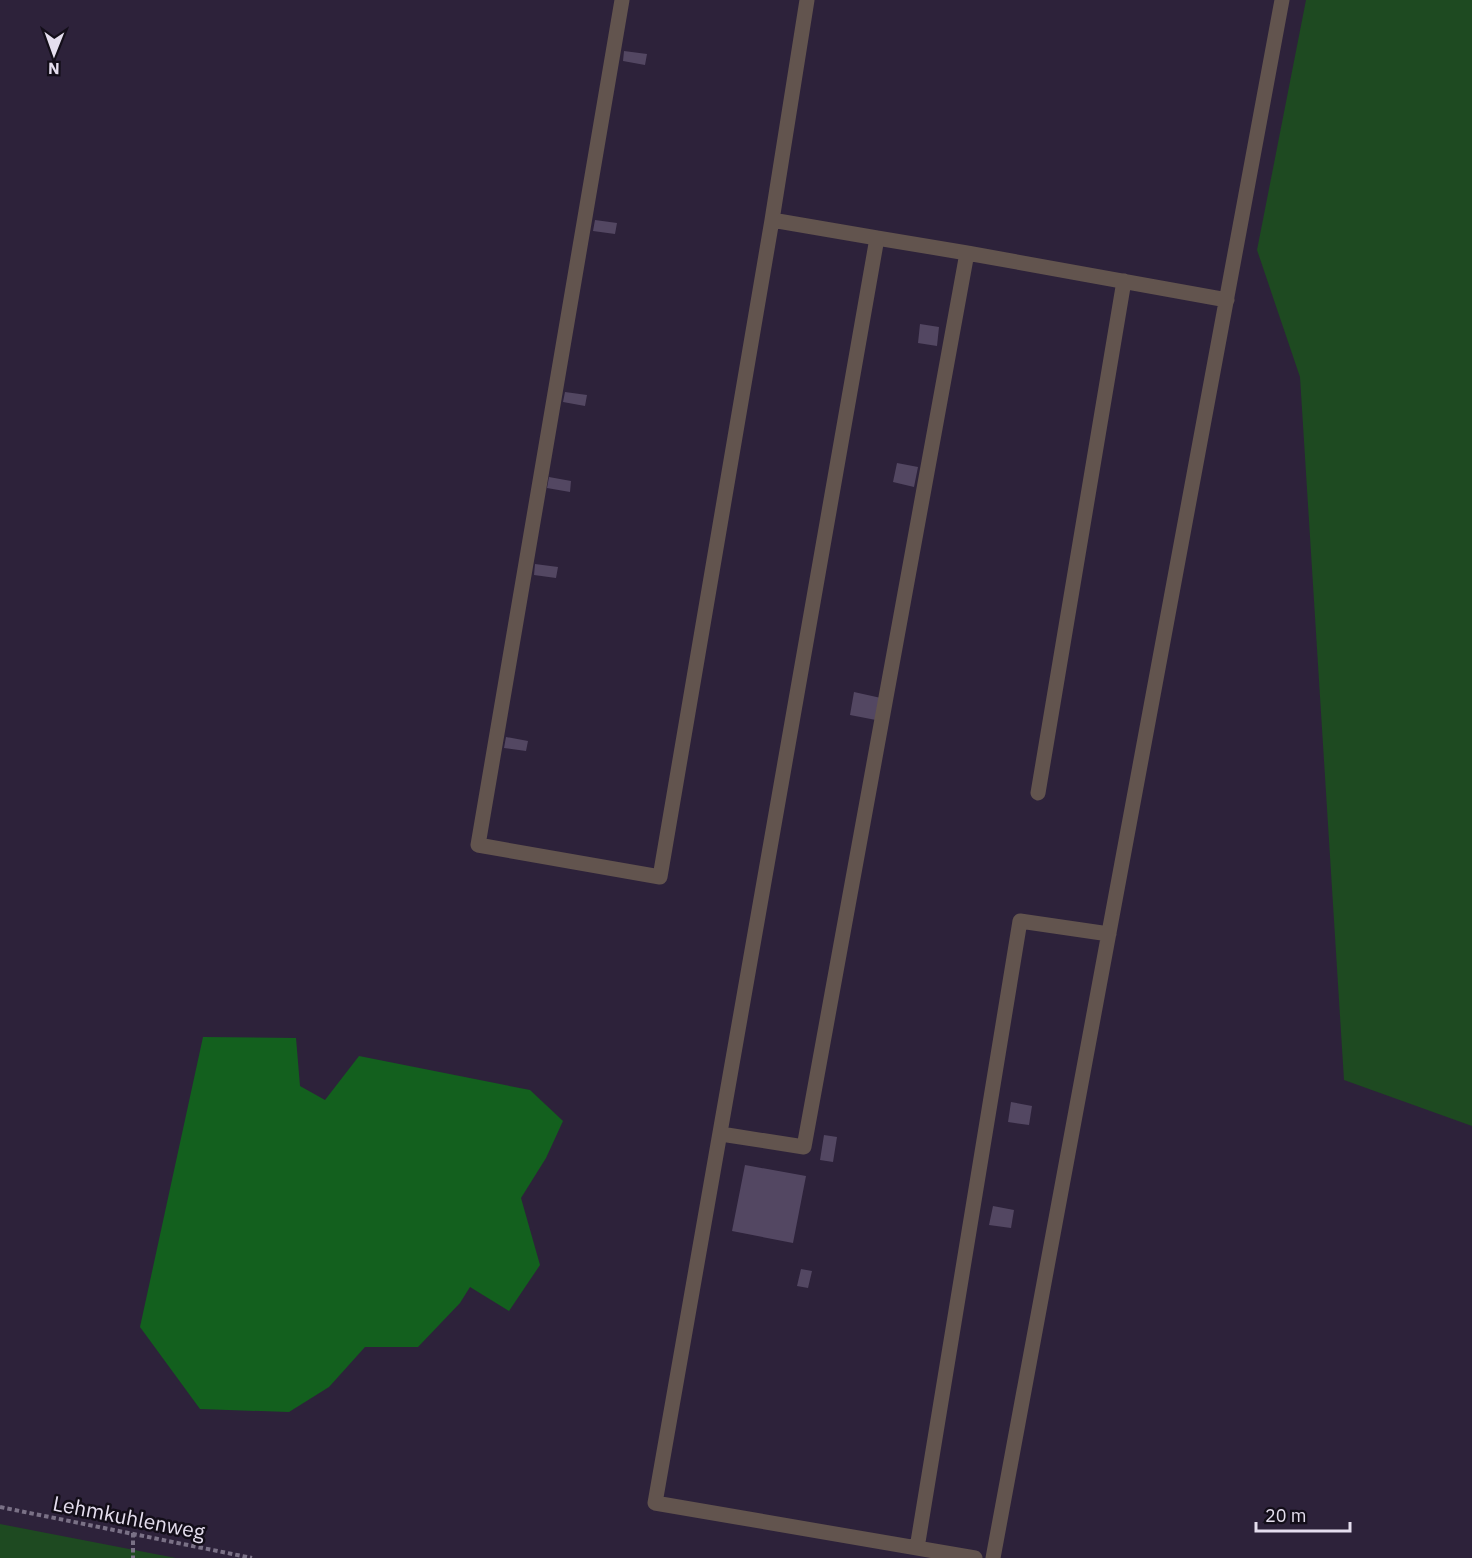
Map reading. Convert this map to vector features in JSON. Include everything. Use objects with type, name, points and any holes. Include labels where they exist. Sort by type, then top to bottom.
[{"type":"lane","points":[[622,0],[478,845],[660,877],[772,220],[807,0]]},
{"type":"lane","points":[[993,1558],[1282,0]]},
{"type":"lane","points":[[772,220],[1227,300]]},
{"type":"lane","points":[[877,238],[655,1503],[975,1558]]},
{"type":"lane","points":[[721,1134],[804,1147],[967,253]]},
{"type":"lane","points":[[1038,793],[1124,281]]},
{"type":"lane","points":[[917,1548],[1020,921],[1109,934]]},
{"type":"path","name":"Lehmkuhlenweg","points":[[0,1507],[252,1558]]},
{"type":"path","points":[[133,1533],[133,1558]]},
{"type":"green space","points":[[1306,0],[1472,0],[1472,1126],[1344,1080],[1300,377],[1257,250]]},
{"type":"green space","points":[[203,1037],[296,1038],[300,1086],[325,1100],[359,1056],[530,1090],[563,1121],[546,1158],[521,1198],[540,1265],[509,1311],[470,1287],[460,1303],[418,1347],[365,1347],[329,1387],[289,1412],[200,1409],[140,1327]]},
{"type":"green space","points":[[0,1524],[155,1554],[176,1558],[0,1558]]},
{"type":"building","points":[[624,51],[647,54],[645,65],[623,61]]},
{"type":"building","points":[[595,220],[617,223],[615,234],[593,231]]},
{"type":"building","points":[[920,324],[939,327],[937,346],[918,343]]},
{"type":"building","points":[[565,392],[587,395],[585,406],[563,402]]},
{"type":"building","points":[[897,463],[918,467],[914,487],[893,482]]},
{"type":"building","points":[[549,477],[571,481],[570,492],[547,488]]},
{"type":"building","points":[[535,564],[558,567],[556,578],[534,575]]},
{"type":"building","points":[[854,692],[881,698],[876,720],[850,715]]},
{"type":"building","points":[[506,737],[528,741],[526,751],[504,748]]},
{"type":"building","points":[[1011,1102],[1032,1106],[1029,1125],[1008,1122]]},
{"type":"building","points":[[824,1135],[837,1137],[833,1162],[820,1160]]},
{"type":"building","points":[[745,1165],[806,1176],[793,1243],[732,1231]]},
{"type":"building","points":[[993,1206],[1014,1210],[1011,1228],[989,1225]]},
{"type":"building","points":[[801,1269],[812,1271],[808,1288],[797,1286]]}]
